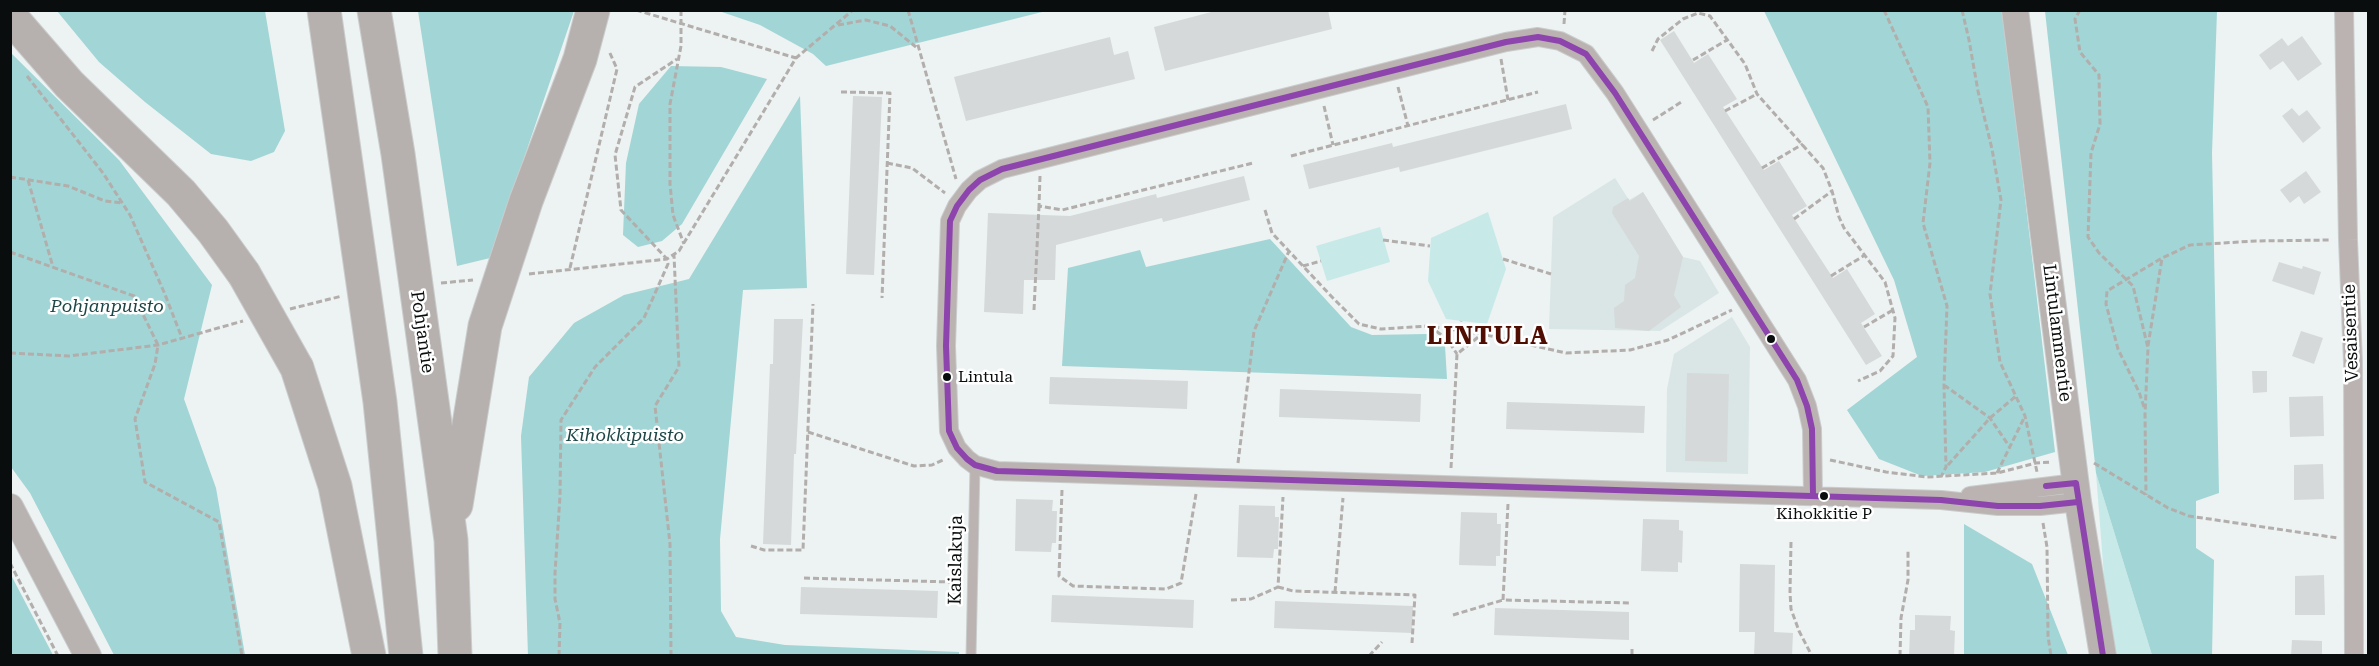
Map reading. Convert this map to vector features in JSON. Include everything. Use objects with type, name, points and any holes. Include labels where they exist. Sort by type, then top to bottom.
[{"type":"highway","points":[[324,10],[380,402],[406,656]]},
{"type":"highway","name":"Pohjantie","points":[[374,10],[398,154],[451,540],[455,656]]},
{"type":"highway","points":[[451,540],[486,326],[526,201],[580,59],[593,10]]},
{"type":"highway","points":[[10,16],[69,84],[181,193],[213,231],[244,274],[297,368],[335,486],[369,656]]},
{"type":"street","name":"Lintulammentie","points":[[2015,10],[2075,482],[2103,656]]},
{"type":"street","name":"Vesaisentie","points":[[2344,10],[2348,240],[2361,361],[2353,540],[2354,656]]},
{"type":"street","points":[[1813,496],[1812,429],[1807,406],[1797,380],[1615,93],[1586,54],[1560,41],[1538,37],[1506,42],[1002,169],[980,180],[969,190],[957,206],[950,221],[946,346],[949,431],[957,448],[967,459],[975,465],[1000,471],[1941,500],[1998,506],[2040,506],[2075,482]]},
{"type":"street","points":[[1941,500],[2075,482]]},
{"type":"street","points":[[10,507],[88,656]]},
{"type":"lane","name":"Kaislakuja","points":[[971,656],[975,465]]},
{"type":"path","points":[[636,10],[796,58]]},
{"type":"path","points":[[681,10],[683,25],[681,45],[670,104],[670,184],[673,214],[684,244]]},
{"type":"path","points":[[519,275],[667,259],[674,255],[684,244],[796,58],[853,10]]},
{"type":"path","points":[[908,10],[956,179],[969,190]]},
{"type":"path","points":[[1564,10],[1564,24]]},
{"type":"path","points":[[1884,10],[1928,107],[1930,163],[1923,223],[1947,306],[1944,385],[1946,467]]},
{"type":"path","points":[[1962,10],[2001,200],[1990,294],[2000,362],[2025,416],[2036,463]]},
{"type":"path","points":[[2080,10],[2075,19],[2080,52],[2099,75],[2100,124],[2091,153],[2088,237],[2099,253],[2133,286],[2148,348]]},
{"type":"path","points":[[1652,51],[1658,39],[1683,19],[1698,13],[1710,16],[1718,23],[1727,40],[1745,64],[1757,94],[1823,168],[1839,217],[1886,282],[1893,310],[1893,356],[1880,371],[1858,381]]},
{"type":"path","points":[[836,25],[866,20],[890,26],[917,48]]},
{"type":"path","points":[[1693,60],[1727,40]]},
{"type":"path","points":[[570,268],[617,69],[608,49]]},
{"type":"path","points":[[1500,58],[1508,100]]},
{"type":"path","points":[[559,656],[560,623],[555,599],[555,573],[560,516],[561,420],[595,367],[644,318],[668,264],[667,259],[621,210],[615,155],[635,87],[677,59]]},
{"type":"path","points":[[25,74],[103,173],[123,203],[153,265],[182,339]]},
{"type":"path","points":[[1397,84],[1408,126]]},
{"type":"path","points":[[841,92],[890,93],[882,298]]},
{"type":"path","points":[[1291,156],[1538,92]]},
{"type":"path","points":[[1725,111],[1757,94]]},
{"type":"path","points":[[1649,122],[1683,101]]},
{"type":"path","points":[[1323,102],[1334,145]]},
{"type":"path","points":[[1762,168],[1803,144]]},
{"type":"path","points":[[887,163],[912,168],[945,193]]},
{"type":"path","points":[[1039,206],[1062,210],[1253,163]]},
{"type":"path","points":[[1034,310],[1040,173]]},
{"type":"path","points":[[10,177],[68,186],[105,201],[123,203]]},
{"type":"path","points":[[28,180],[53,267]]},
{"type":"path","points":[[1794,219],[1832,191]]},
{"type":"path","points":[[1265,210],[1272,232],[1359,324],[1381,329],[1428,326],[1482,334],[1566,353],[1630,350],[1668,340],[1736,308]]},
{"type":"path","points":[[1383,240],[1430,246]]},
{"type":"path","points":[[2145,411],[2139,392],[2118,349],[2106,304],[2107,291],[2162,258],[2190,245],[2256,241],[2348,240]]},
{"type":"path","points":[[1238,464],[1254,330],[1289,251]]},
{"type":"path","points":[[10,252],[134,296],[158,345],[155,364],[135,419],[145,482],[219,522],[242,656]]},
{"type":"path","points":[[671,656],[670,544],[655,406],[679,368],[674,255]]},
{"type":"path","points":[[1831,276],[1865,255]]},
{"type":"path","points":[[2146,495],[2145,411],[2148,348],[2162,258]]},
{"type":"path","points":[[1503,259],[1551,274]]},
{"type":"path","points":[[1304,266],[1321,261]]},
{"type":"path","points":[[434,284],[479,280]]},
{"type":"path","points":[[287,309],[344,296]]},
{"type":"path","points":[[751,546],[764,550],[803,550],[813,304]]},
{"type":"path","points":[[1864,327],[1893,310]]},
{"type":"path","points":[[10,353],[69,356],[158,345],[246,320]]},
{"type":"path","points":[[1458,330],[1461,321]]},
{"type":"path","points":[[1428,326],[1447,339],[1457,354],[1450,484]]},
{"type":"path","points":[[1457,354],[1482,334]]},
{"type":"path","points":[[1944,385],[1990,418],[2009,446]]},
{"type":"path","points":[[1941,477],[1946,467],[1990,418],[2016,396]]},
{"type":"path","points":[[1997,473],[2025,416]]},
{"type":"path","points":[[808,432],[914,466],[932,465],[943,460]]},
{"type":"path","points":[[1814,460],[1831,460],[1886,472],[1941,477],[1997,473],[2036,463],[2075,482],[2091,461],[2168,508],[2189,516],[2353,540]]},
{"type":"path","points":[[1063,486],[1059,576],[1073,586],[1166,589],[1181,583],[1197,490]]},
{"type":"path","points":[[1278,587],[1284,492]]},
{"type":"path","points":[[1335,592],[1343,494]]},
{"type":"path","points":[[1503,600],[1508,499]]},
{"type":"path","points":[[2040,506],[2047,547],[2050,656]]},
{"type":"path","points":[[1791,542],[1791,609],[1812,656]]},
{"type":"path","points":[[1900,656],[1901,618],[1908,580],[1908,550]]},
{"type":"path","points":[[10,563],[58,656]]},
{"type":"path","points":[[804,578],[951,582]]},
{"type":"path","points":[[1231,600],[1251,599],[1278,587],[1293,591],[1415,595],[1412,644]]},
{"type":"path","points":[[1453,615],[1503,600],[1631,603]]},
{"type":"path","points":[[1369,656],[1382,642]]},
{"type":"path","points":[[1632,649],[1632,656]]},
{"type":"shaded area","points":[[1615,178],[1629,200],[1643,192],[1683,257],[1700,261],[1719,293],[1660,331],[1549,329],[1553,217]]},
{"type":"shaded area","points":[[1488,212],[1506,269],[1487,324],[1446,319],[1428,281],[1431,238]]},
{"type":"shaded area","points":[[1380,227],[1390,262],[1327,281],[1316,246]]},
{"type":"shaded area","points":[[1732,317],[1750,347],[1748,474],[1666,472],[1667,389],[1674,354]]},
{"type":"shaded area","points":[[2096,473],[2152,655],[2116,655],[2105,589]]},
{"type":"green space","points":[[57,11],[265,11],[285,131],[274,152],[251,161],[211,154],[99,62]]},
{"type":"green space","points":[[418,11],[574,11],[490,258],[457,266]]},
{"type":"green space","points":[[719,11],[1046,11],[826,66],[813,54],[760,25]]},
{"type":"green space","points":[[1764,11],[2003,11],[2055,452],[1985,472],[1922,476],[1879,459],[1847,410],[1917,357],[1894,280]]},
{"type":"green space","points":[[2045,11],[2217,11],[2212,153],[2219,493],[2196,501],[2196,548],[2214,560],[2212,655],[2152,655],[2096,473]]},
{"type":"green space","name":"Pohjanpuisto","points":[[11,53],[119,160],[212,285],[184,399],[216,488],[245,655],[114,655],[30,493],[11,467]]},
{"type":"green space","points":[[671,66],[721,67],[767,79],[682,224],[662,241],[638,247],[623,235],[626,163],[639,104]]},
{"type":"green space","name":"Kihokkipuisto","points":[[800,96],[807,288],[743,290],[720,539],[721,611],[736,637],[785,645],[959,652],[959,655],[528,655],[521,436],[529,377],[574,323],[624,295],[689,279]]},
{"type":"green space","points":[[1270,239],[1351,327],[1372,335],[1427,334],[1445,346],[1447,379],[1062,366],[1068,268],[1140,250],[1146,267]]},
{"type":"green space","points":[[1964,524],[2032,564],[2068,655],[1964,655]]},
{"type":"green space","points":[[11,575],[53,655],[11,655]]},
{"type":"building","points":[[1219,10],[1328,10],[1332,29],[1165,71],[1154,27]]},
{"type":"building","points":[[1674,31],[1694,63],[1708,54],[1737,99],[1723,107],[1764,170],[1779,161],[1807,206],[1792,215],[1833,278],[1847,269],[1875,314],[1861,323],[1882,356],[1866,365],[1660,40]]},
{"type":"building","points":[[2302,36],[2322,64],[2298,81],[2283,61],[2270,70],[2259,55],[2282,38],[2288,46]]},
{"type":"building","points":[[1110,37],[1114,55],[1128,51],[1135,79],[966,121],[954,77]]},
{"type":"building","points":[[853,96],[882,97],[874,275],[846,274]]},
{"type":"building","points":[[1566,104],[1572,129],[1400,172],[1399,167],[1309,189],[1303,165],[1392,143],[1393,147]]},
{"type":"building","points":[[2292,108],[2299,116],[2307,110],[2321,128],[2303,143],[2282,116]]},
{"type":"building","points":[[2306,171],[2321,192],[2304,204],[2299,196],[2290,203],[2280,190]]},
{"type":"building","points":[[1244,176],[1250,200],[1163,222],[1162,218],[1056,245],[1055,280],[1024,280],[1023,314],[984,312],[988,213],[1070,216],[1156,194],[1157,198]]},
{"type":"building","points":[[1643,192],[1683,257],[1674,295],[1681,307],[1649,331],[1615,328],[1614,308],[1624,301],[1625,285],[1635,278],[1639,256],[1612,213],[1613,207],[1628,198],[1630,201]]},
{"type":"building","points":[[2279,262],[2321,272],[2314,295],[2272,281]]},
{"type":"building","points":[[774,319],[803,319],[796,454],[794,454],[791,545],[763,544]]},
{"type":"building","points":[[2301,331],[2323,338],[2314,364],[2292,356]]},
{"type":"building","points":[[2252,371],[2267,371],[2267,392],[2253,393]]},
{"type":"building","points":[[1687,373],[1729,374],[1727,462],[1685,461]]},
{"type":"building","points":[[1050,377],[1188,381],[1187,409],[1049,404]]},
{"type":"building","points":[[1280,389],[1421,394],[1420,422],[1279,417]]},
{"type":"building","points":[[2323,396],[2324,436],[2290,437],[2289,397]]},
{"type":"building","points":[[1507,402],[1645,406],[1644,433],[1506,429]]},
{"type":"building","points":[[2323,464],[2324,499],[2294,500],[2294,465]]},
{"type":"building","points":[[1016,499],[1053,500],[1052,511],[1057,511],[1056,543],[1052,543],[1051,552],[1015,551]]},
{"type":"building","points":[[1239,505],[1275,506],[1275,517],[1279,517],[1278,549],[1274,549],[1273,558],[1237,557]]},
{"type":"building","points":[[1461,512],[1497,513],[1497,524],[1501,524],[1500,556],[1496,556],[1496,566],[1459,565]]},
{"type":"building","points":[[1643,519],[1679,520],[1679,530],[1683,531],[1682,563],[1678,562],[1678,572],[1641,571]]},
{"type":"building","points":[[1740,564],[1775,565],[1774,632],[1793,633],[1792,656],[1754,656],[1755,632],[1739,632]]},
{"type":"building","points":[[2324,575],[2325,615],[2295,615],[2295,576]]},
{"type":"building","points":[[801,587],[938,591],[937,618],[800,614]]},
{"type":"building","points":[[1052,595],[1194,600],[1193,628],[1051,622]]},
{"type":"building","points":[[1275,601],[1413,606],[1412,633],[1274,628]]},
{"type":"building","points":[[1495,608],[1629,612],[1629,640],[1494,635]]},
{"type":"building","points":[[1915,615],[1951,616],[1950,630],[1955,631],[1954,656],[1909,656],[1910,630],[1915,630]]},
{"type":"building","points":[[2292,640],[2322,641],[2322,656],[2291,656]]},
{"type":"transit line","points":[[1813,496],[1812,429],[1807,406],[1797,380],[1615,93],[1586,54],[1560,41],[1538,37],[1506,42],[1002,169],[980,180],[969,190],[957,206],[950,221],[946,346],[949,431],[957,448],[967,459],[975,465],[997,471],[1941,500],[1998,506],[2040,506],[2078,502]]},
{"type":"transit line","points":[[2046,486],[2076,483],[2103,656]]},
{"type":"place","name":"Lintula","points":[[947,377]]},
{"type":"place","name":"Kihokkitie P","points":[[1824,496]]},
{"type":"district","name":"LINTULA","points":[[1488,337]]}]
